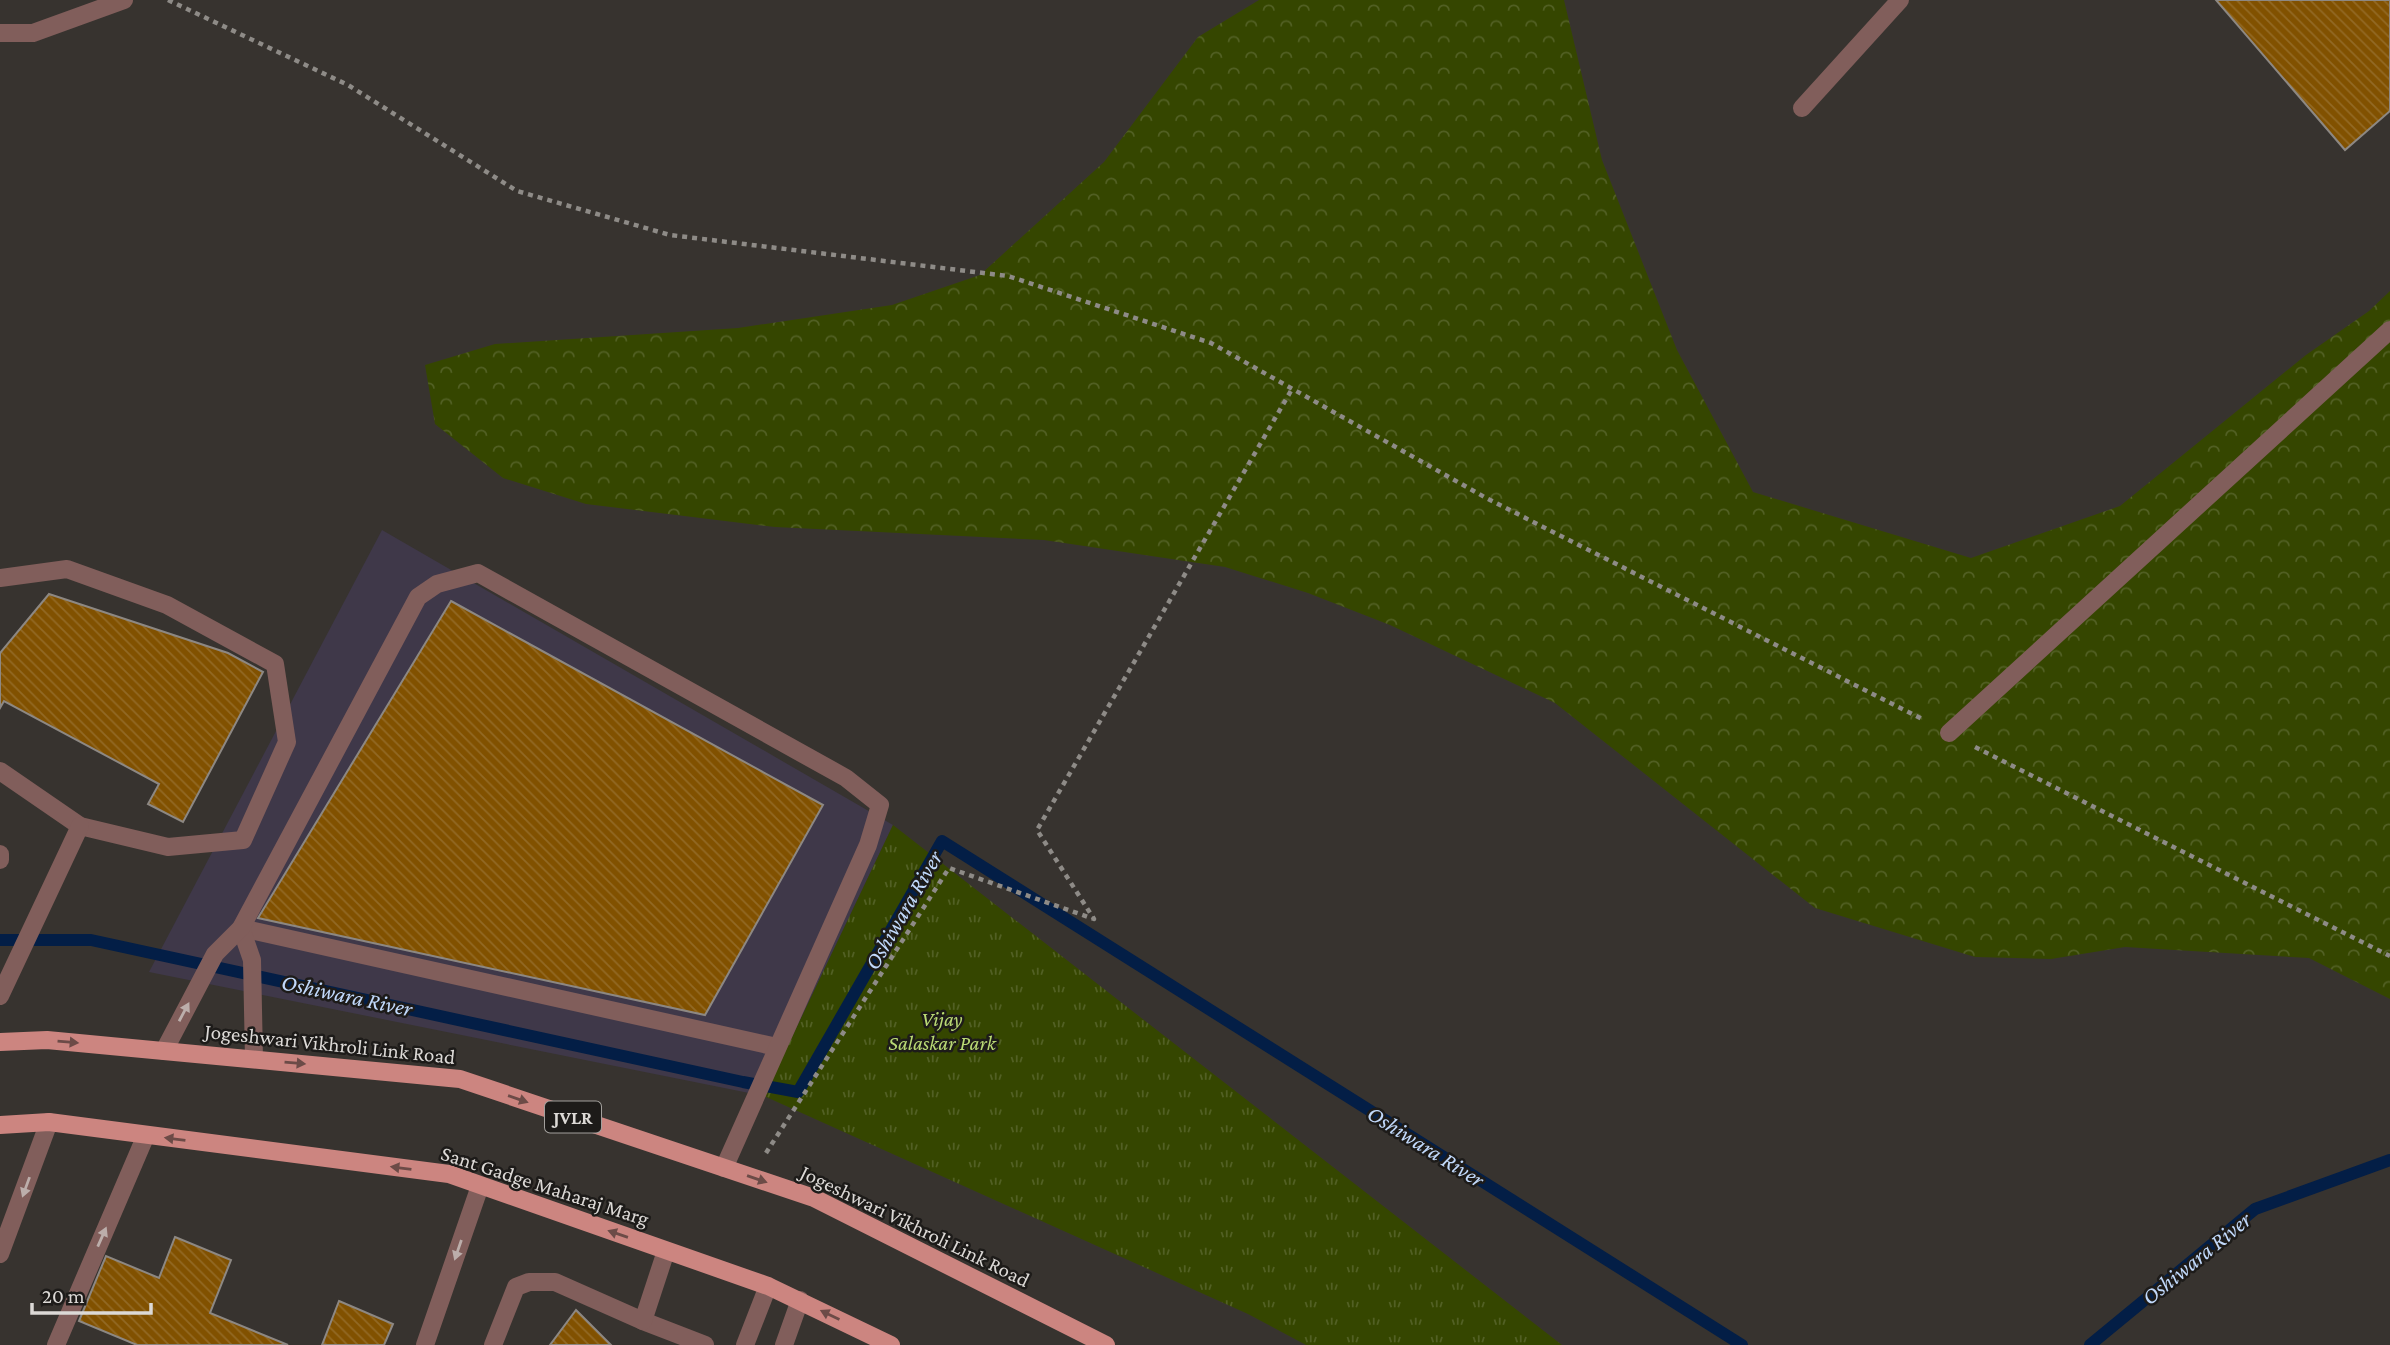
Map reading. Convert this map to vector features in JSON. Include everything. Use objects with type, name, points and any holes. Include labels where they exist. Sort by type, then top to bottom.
[{"type":"main road","name":"Jogeshwari Vikhroli Link Road","points":[[0,1042],[47,1040],[460,1079],[814,1198],[1106,1345]]},
{"type":"main road","name":"Sant Gadge Maharaj Marg","points":[[0,1125],[49,1122],[449,1174],[768,1286],[891,1345]]},
{"type":"street","points":[[0,33],[33,33],[124,0]]},
{"type":"street","points":[[1802,108],[1900,0]]},
{"type":"street","points":[[1949,733],[2390,330]]},
{"type":"street","points":[[0,578],[67,569],[167,606],[275,664],[288,743],[243,840],[168,847],[80,826],[0,771]]},
{"type":"street","points":[[164,1051],[215,954],[241,928],[418,597],[437,584],[478,573],[846,778],[880,805],[868,845],[724,1168]]},
{"type":"street","points":[[0,996],[80,826]]},
{"type":"street","points":[[0,854],[0,860]]},
{"type":"street","points":[[241,928],[252,960],[254,1059]]},
{"type":"street","points":[[241,928],[777,1047]]},
{"type":"street","points":[[0,1254],[49,1122]]},
{"type":"street","points":[[56,1345],[146,1135]]},
{"type":"street","points":[[425,1345],[481,1186]]},
{"type":"street","points":[[643,1321],[666,1251]]},
{"type":"street","points":[[493,1345],[516,1286],[529,1282],[555,1282],[705,1345]]},
{"type":"street","points":[[746,1345],[768,1286]]},
{"type":"street","points":[[784,1345],[800,1300]]},
{"type":"path","points":[[168,0],[348,85],[517,191],[670,236],[1008,276],[1211,343],[1488,499],[2390,956]]},
{"type":"path","points":[[751,1177],[948,868],[1094,919],[1037,830],[1292,389]]},
{"type":"shaded area","points":[[382,530],[893,825],[764,1096],[149,972]]},
{"type":"green space","points":[[1259,0],[1564,0],[1602,160],[1677,350],[1753,492],[1971,558],[2120,506],[2306,355],[2369,311],[2390,291],[2390,999],[2309,958],[2125,947],[2051,959],[1975,957],[1815,908],[1555,703],[1390,625],[1308,593],[1225,567],[1044,540],[775,527],[586,504],[503,478],[435,424],[425,365],[495,344],[738,328],[892,305],[980,275],[1104,162],[1198,37]]},
{"type":"green space","name":"Vijay Salaskar Park","points":[[893,825],[1562,1345],[1306,1345],[1248,1314],[764,1096]]},
{"type":"building","points":[[2216,0],[2390,0],[2390,111],[2345,150]]},
{"type":"building","points":[[49,594],[228,653],[263,672],[183,822],[148,804],[159,784],[4,701],[0,708],[0,653]]},
{"type":"building","points":[[451,601],[823,805],[705,1015],[258,918]]},
{"type":"building","points":[[175,1237],[231,1260],[210,1313],[288,1345],[137,1345],[79,1321],[106,1256],[159,1278]]},
{"type":"building","points":[[339,1301],[393,1324],[384,1345],[322,1345]]},
{"type":"building","points":[[576,1310],[611,1345],[550,1345]]},
{"type":"waterway","name":"Oshiwara River","points":[[0,940],[91,940],[798,1092],[942,841],[1742,1345]]},
{"type":"waterway","name":"Oshiwara River","points":[[2090,1345],[2255,1209],[2390,1160]]}]
